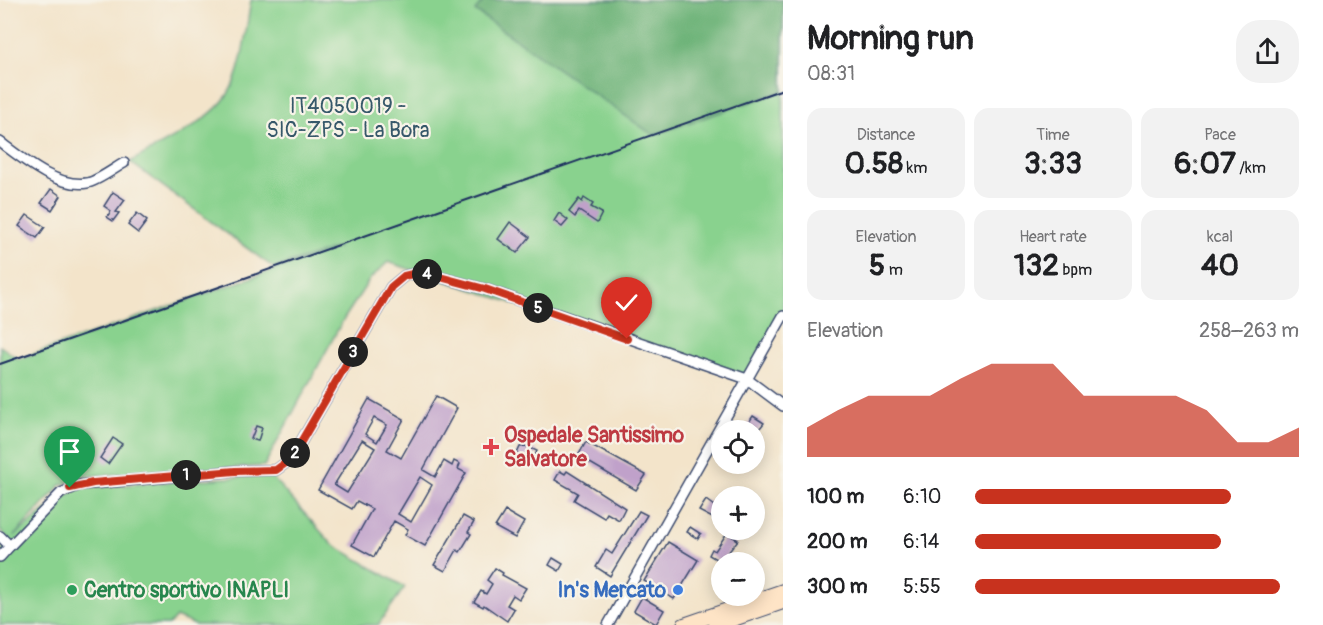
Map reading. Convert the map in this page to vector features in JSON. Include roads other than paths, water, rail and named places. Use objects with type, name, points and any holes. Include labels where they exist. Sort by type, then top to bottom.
[{"type":"main road","points":[[684,625],[783,591]]},
{"type":"main road","points":[[716,625],[783,602]]},
{"type":"street","points":[[0,142],[37,169],[61,181],[88,183],[124,163]]},
{"type":"street","points":[[0,557],[60,493],[80,484],[235,471],[276,470],[291,459],[391,287],[404,276],[421,272],[485,289],[747,379],[783,406]]},
{"type":"street","points":[[608,625],[783,316]]},
{"type":"street","points":[[0,536],[10,546]]},
{"type":"railway","points":[[0,364],[783,89]]},
{"type":"place","name":"Ospedale Santissimo Salvatore","points":[[491,447]]},
{"type":"place","name":"Centro sportivo INAPLI","points":[[72,590]]},
{"type":"place","name":"In's Mercato","points":[[678,590]]},
{"type":"park label","name":"IT4050019 - SIC-ZPS - La Bora","points":[[348,118]]}]
